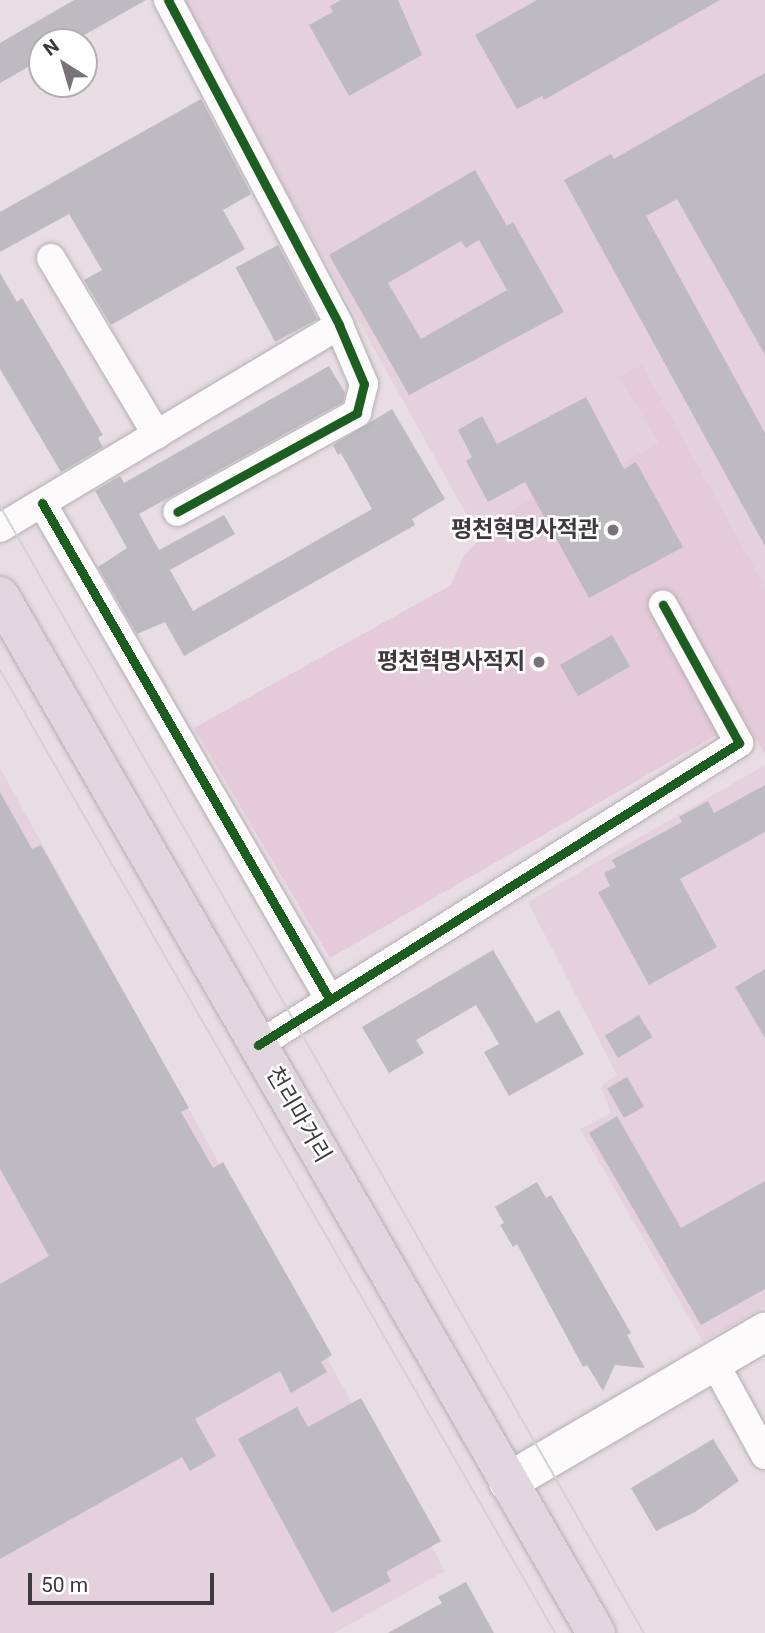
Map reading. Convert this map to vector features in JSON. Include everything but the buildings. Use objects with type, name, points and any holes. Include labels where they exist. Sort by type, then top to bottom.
[{"type":"highway","name":"천리마거리","points":[[0,596],[596,1633]]},
{"type":"street","points":[[168,0],[339,326],[364,384],[357,413],[177,512]]},
{"type":"street","points":[[51,258],[157,435]]},
{"type":"street","points":[[0,528],[339,326]]},
{"type":"street","points":[[42,503],[330,1000]]},
{"type":"street","points":[[258,1045],[739,743],[663,605]]},
{"type":"street","points":[[508,1482],[765,1332]]},
{"type":"street","points":[[714,1362],[765,1455]]},
{"type":"shaded area","points":[[180,0],[765,0],[765,604],[493,562]]},
{"type":"shaded area","name":"평천혁명사적지","points":[[642,365],[765,587],[765,754],[744,719],[330,958],[194,728],[451,585],[463,557],[499,518],[614,453],[621,464],[659,443],[619,377]]},
{"type":"shaded area","points":[[765,765],[765,1306],[703,1342],[580,1129],[611,1113],[601,1086],[617,1075],[528,902]]},
{"type":"shaded area","points":[[0,768],[445,1571],[334,1633],[0,1633]]},
{"type":"tram line","points":[[0,506],[644,1633]]},
{"type":"tram line","points":[[0,670],[555,1633]]},
{"type":"cycle path","points":[[168,0],[339,325],[364,384],[357,413],[177,512]]},
{"type":"cycle path","points":[[42,503],[330,1000]]},
{"type":"cycle path","points":[[258,1045],[739,743],[663,605]]},
{"type":"place","name":"평천혁명사적관","points":[[613,530]]},
{"type":"place","name":"평천혁명사적지","points":[[539,662]]}]
